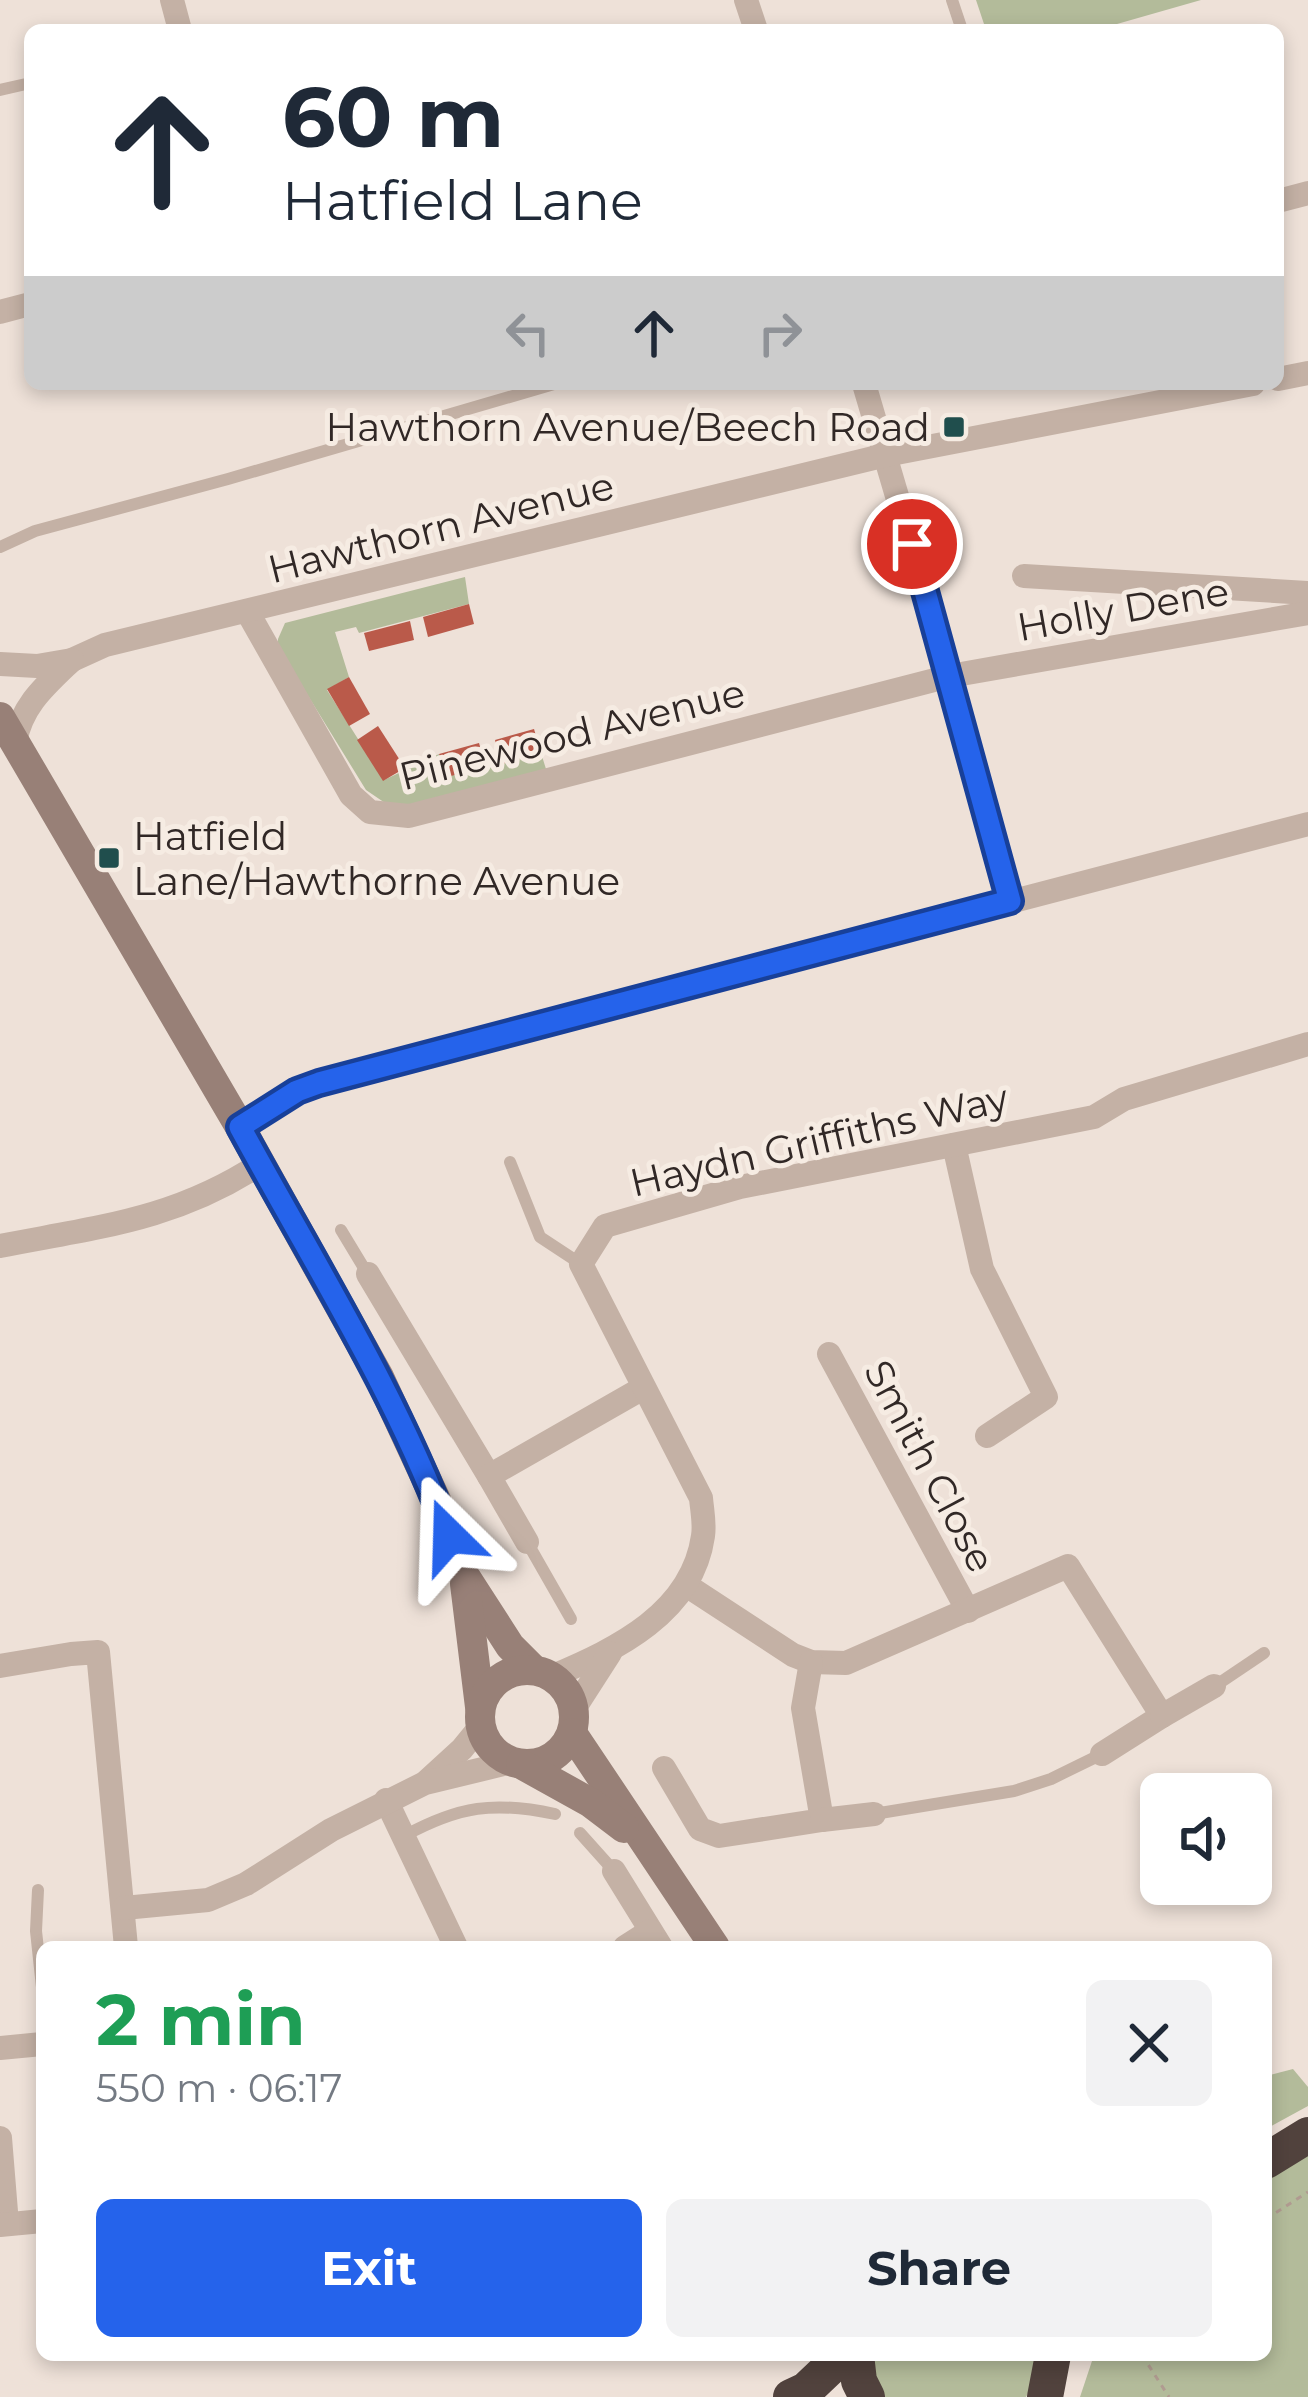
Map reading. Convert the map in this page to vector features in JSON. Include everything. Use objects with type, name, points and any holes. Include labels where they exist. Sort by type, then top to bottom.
[{"type":"highway","points":[[1272,2157],[1308,2134]]},
{"type":"highway","points":[[791,2397],[806,2390],[837,2361]]},
{"type":"highway","points":[[857,2361],[867,2397]]},
{"type":"highway","points":[[1046,2396],[1053,2361]]},
{"type":"street","points":[[867,390],[1010,901]]},
{"type":"street","name":"Hawthorn Avenue","points":[[0,664],[37,666],[71,660],[105,645],[886,455],[1222,390]]},
{"type":"street","points":[[1024,576],[1308,592]]},
{"type":"street","name":"Pinewood Avenue","points":[[247,611],[351,795],[370,812],[391,816],[409,816],[950,676]]},
{"type":"street","name":"Holly Dene","points":[[950,676],[1308,613]]},
{"type":"street","name":"Hawthorn Avenue","points":[[7,729],[19,723],[33,697],[71,660]]},
{"type":"street","points":[[7,729],[240,1127],[379,1377],[436,1500],[463,1573],[510,1646],[570,1696],[573,1721],[647,1847],[711,1941]]},
{"type":"street","points":[[240,1127],[297,1091],[319,1083],[1308,824]]},
{"type":"street","name":"Haydn Griffiths Way","points":[[581,1264],[605,1226],[740,1187],[1094,1117],[1124,1099],[1308,1044]]},
{"type":"street","points":[[953,1145],[982,1269],[1046,1397],[986,1436]]},
{"type":"street","points":[[0,1246],[140,1220],[227,1186],[260,1164]]},
{"type":"street","points":[[425,1783],[462,1749],[480,1717],[487,1691],[499,1678],[515,1670],[543,1673],[611,1652],[663,1612],[694,1572],[704,1533],[701,1498],[581,1264]]},
{"type":"street","points":[[368,1274],[526,1542]]},
{"type":"street","name":"Smith Close","points":[[829,1354],[968,1611]]},
{"type":"street","points":[[489,1476],[643,1388]]},
{"type":"street","points":[[686,1585],[760,1635],[811,1662],[846,1663],[1067,1566],[1162,1716]]},
{"type":"street","points":[[463,1573],[487,1742],[498,1754],[591,1802],[647,1847]]},
{"type":"street","points":[[0,1666],[98,1652],[126,1941]]},
{"type":"street","points":[[124,1908],[208,1900],[246,1884],[331,1831],[425,1783],[552,1757],[564,1747],[611,1652]]},
{"type":"street","points":[[811,1662],[803,1708],[822,1820]]},
{"type":"street","points":[[1102,1754],[1214,1686]]},
{"type":"street","points":[[664,1768],[700,1828],[719,1836],[874,1814]]},
{"type":"street","points":[[386,1800],[453,1941]]},
{"type":"street","points":[[614,1871],[656,1939]]},
{"type":"street","points":[[0,2048],[36,2045]]},
{"type":"street","points":[[0,2138],[4,2224],[36,2221]]},
{"type":"lane","points":[[0,547],[35,531],[533,390]]},
{"type":"lane","points":[[510,1162],[540,1237],[581,1264]]},
{"type":"lane","points":[[340,1230],[368,1274]]},
{"type":"lane","points":[[526,1542],[571,1618]]},
{"type":"lane","points":[[1214,1686],[1264,1653]]},
{"type":"lane","points":[[874,1814],[1014,1791],[1102,1754]]},
{"type":"lane","points":[[404,1836],[437,1818],[485,1806],[555,1814]]},
{"type":"lane","points":[[580,1833],[614,1871]]},
{"type":"lane","points":[[37,1941],[38,1890]]},
{"type":"path","points":[[1272,2215],[1308,2192]]},
{"type":"path","points":[[1146,2361],[1169,2397]]},
{"type":"green space","points":[[976,0],[1201,0],[1117,24],[984,24]]},
{"type":"green space","points":[[465,577],[469,604],[359,633],[356,627],[335,632],[349,677],[327,690],[384,780],[439,754],[448,776],[541,753],[546,769],[406,806],[388,805],[366,790],[278,647],[278,639],[285,623]]},
{"type":"green space","points":[[1293,2069],[1308,2087],[1308,2106],[1272,2126],[1272,2074]]},
{"type":"green space","points":[[1308,2151],[1308,2397],[1080,2397],[1092,2361],[1272,2361],[1272,2173]]},
{"type":"green space","points":[[870,2361],[1038,2361],[1026,2397],[880,2397]]},
{"type":"building","points":[[469,604],[474,624],[428,637],[423,617]]},
{"type":"building","points":[[410,621],[414,640],[369,651],[364,633]]},
{"type":"building","points":[[349,677],[370,714],[349,726],[327,689]]},
{"type":"building","points":[[378,726],[405,768],[383,781],[357,740]]},
{"type":"building","points":[[534,729],[541,753],[502,764],[495,740]]},
{"type":"building","points":[[479,743],[486,767],[447,777],[439,754]]},
{"type":"place","name":"Hawthorn Avenue/Beech Road","points":[[954,427]]},
{"type":"place","name":"Hatfield Lane/Hawthorne Avenue","points":[[109,858]]},
{"type":"route","points":[[449,1536],[379,1377],[240,1127],[297,1091],[319,1083],[1010,901],[912,544]]}]
